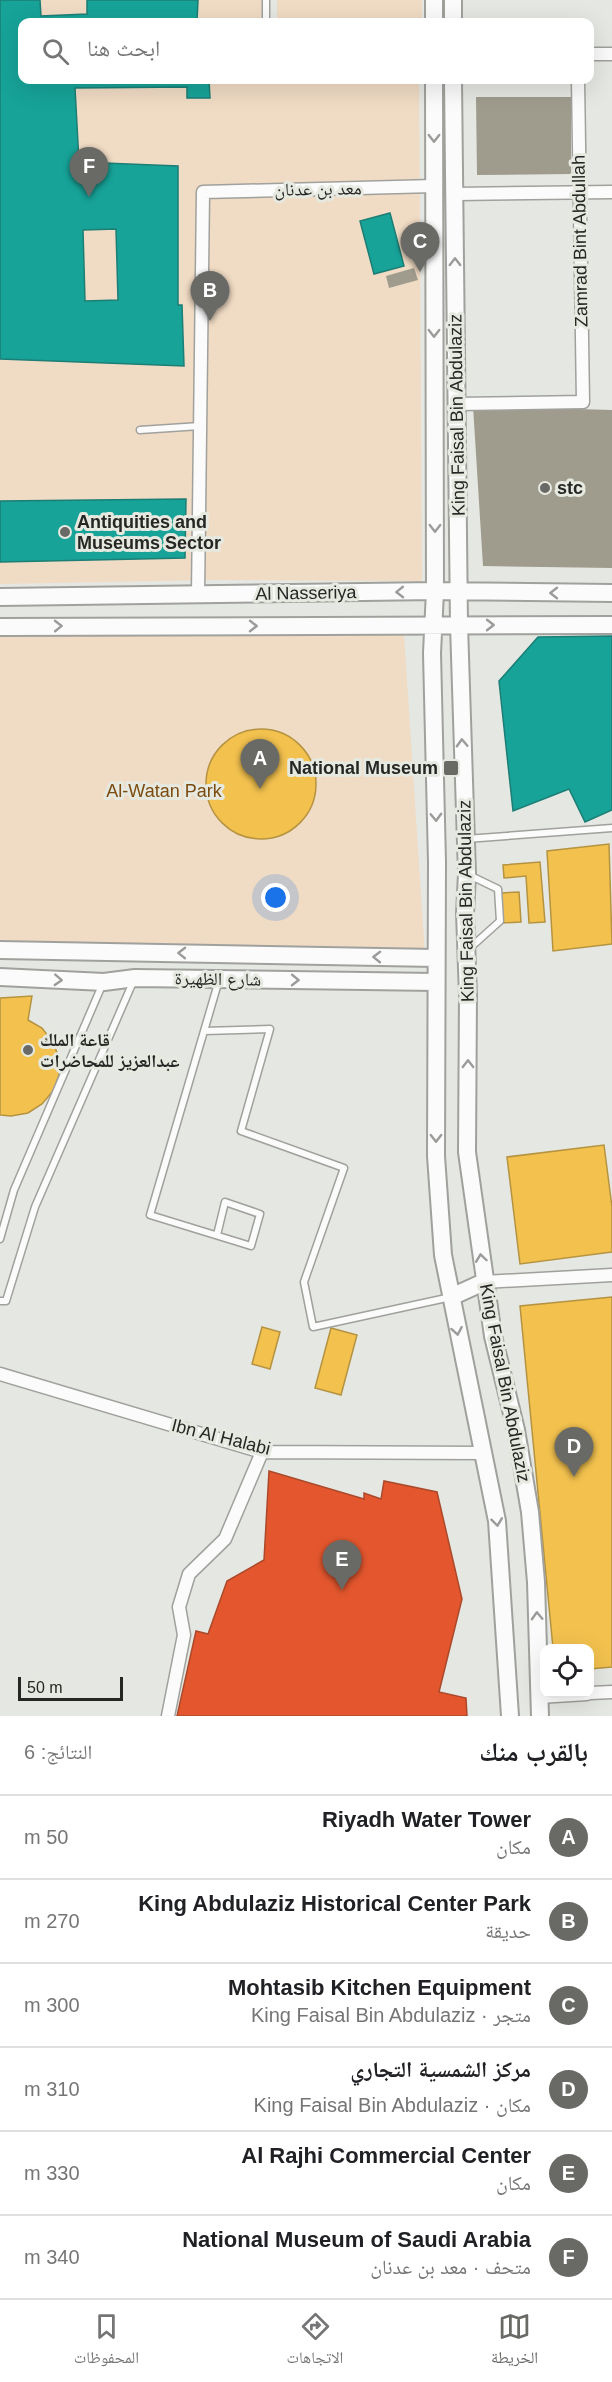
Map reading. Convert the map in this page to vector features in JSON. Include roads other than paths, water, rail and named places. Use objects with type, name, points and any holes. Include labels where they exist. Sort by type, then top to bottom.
[{"type":"street","points":[[434,0],[434,18]]},
{"type":"street","points":[[453,0],[453,18]]},
{"type":"street","points":[[594,54],[612,54]]},
{"type":"street","name":"King Faisal Bin Abdulaziz","points":[[434,84],[436,1156],[443,1255],[497,1521],[510,1716]]},
{"type":"street","name":"King Faisal Bin Abdulaziz","points":[[453,84],[459,626],[467,874],[465,913],[467,1152],[493,1336],[516,1430],[530,1512],[536,1582],[540,1697]]},
{"type":"street","name":"Zamrad Bint Abdullah","points":[[456,404],[583,402],[578,84]]},
{"type":"street","name":"معد بن عدنان","points":[[200,426],[203,192],[434,186]]},
{"type":"street","points":[[455,194],[612,192]]},
{"type":"street","points":[[198,595],[200,426]]},
{"type":"street","name":"Al Nasseriya","points":[[0,597],[435,591],[612,593]]},
{"type":"street","points":[[127,596],[141,598],[148,610],[142,622],[127,625]]},
{"type":"street","name":"Al Nasseriya","points":[[0,627],[612,625]]},
{"type":"street","name":"شارع الظهيرة","points":[[0,950],[436,958]]},
{"type":"street","name":"شارع الظهيرة","points":[[0,977],[104,982],[135,978],[436,982]]},
{"type":"street","points":[[451,1297],[484,1282],[612,1275]]},
{"type":"street","name":"Ibn Al Halabi","points":[[0,1374],[262,1452],[484,1453]]},
{"type":"street","points":[[168,1716],[184,1635],[179,1607],[189,1574],[225,1539],[262,1452]]},
{"type":"street","points":[[594,1693],[612,1692]]},
{"type":"street","name":"King Faisal Bin Abdulaziz","points":[[540,1698],[540,1716]]},
{"type":"lane","points":[[266,0],[266,18]]},
{"type":"lane","points":[[140,429],[200,426]]},
{"type":"lane","points":[[465,839],[612,828]]},
{"type":"lane","points":[[467,874],[498,890],[500,921],[467,950]]},
{"type":"lane","points":[[0,1301],[6,1301],[35,1207],[135,978]]},
{"type":"lane","points":[[217,1235],[225,1202],[260,1214],[250,1245],[150,1215],[220,979]]},
{"type":"lane","points":[[0,1239],[14,1190],[104,982]]},
{"type":"lane","points":[[204,1031],[270,1029],[241,1131],[344,1168],[304,1282],[313,1327],[451,1297]]},
{"type":"place","name":"National Museum of Saudi Arabia","points":[[89,197]]},
{"type":"place","name":"Mohtasib Kitchen Equipment","points":[[420,272]]},
{"type":"place","name":"King Abdulaziz Historical Center Park","points":[[210,321]]},
{"type":"place","name":"stc","points":[[545,488]]},
{"type":"place","name":"Antiquities and Museums Sector","points":[[65,532]]},
{"type":"place","name":"National Museum","points":[[451,768]]},
{"type":"place","name":"Riyadh Water Tower","points":[[260,789]]},
{"type":"place","name":"قاعة الملك عبدالعزيز للمحاضرات","points":[[28,1050]]},
{"type":"place","name":"مركز الشمسية التجاري","points":[[574,1477]]},
{"type":"place","name":"Al Rajhi Commercial Center","points":[[342,1590]]},
{"type":"park label","name":"Al-Watan Park","points":[[164,791]]}]
